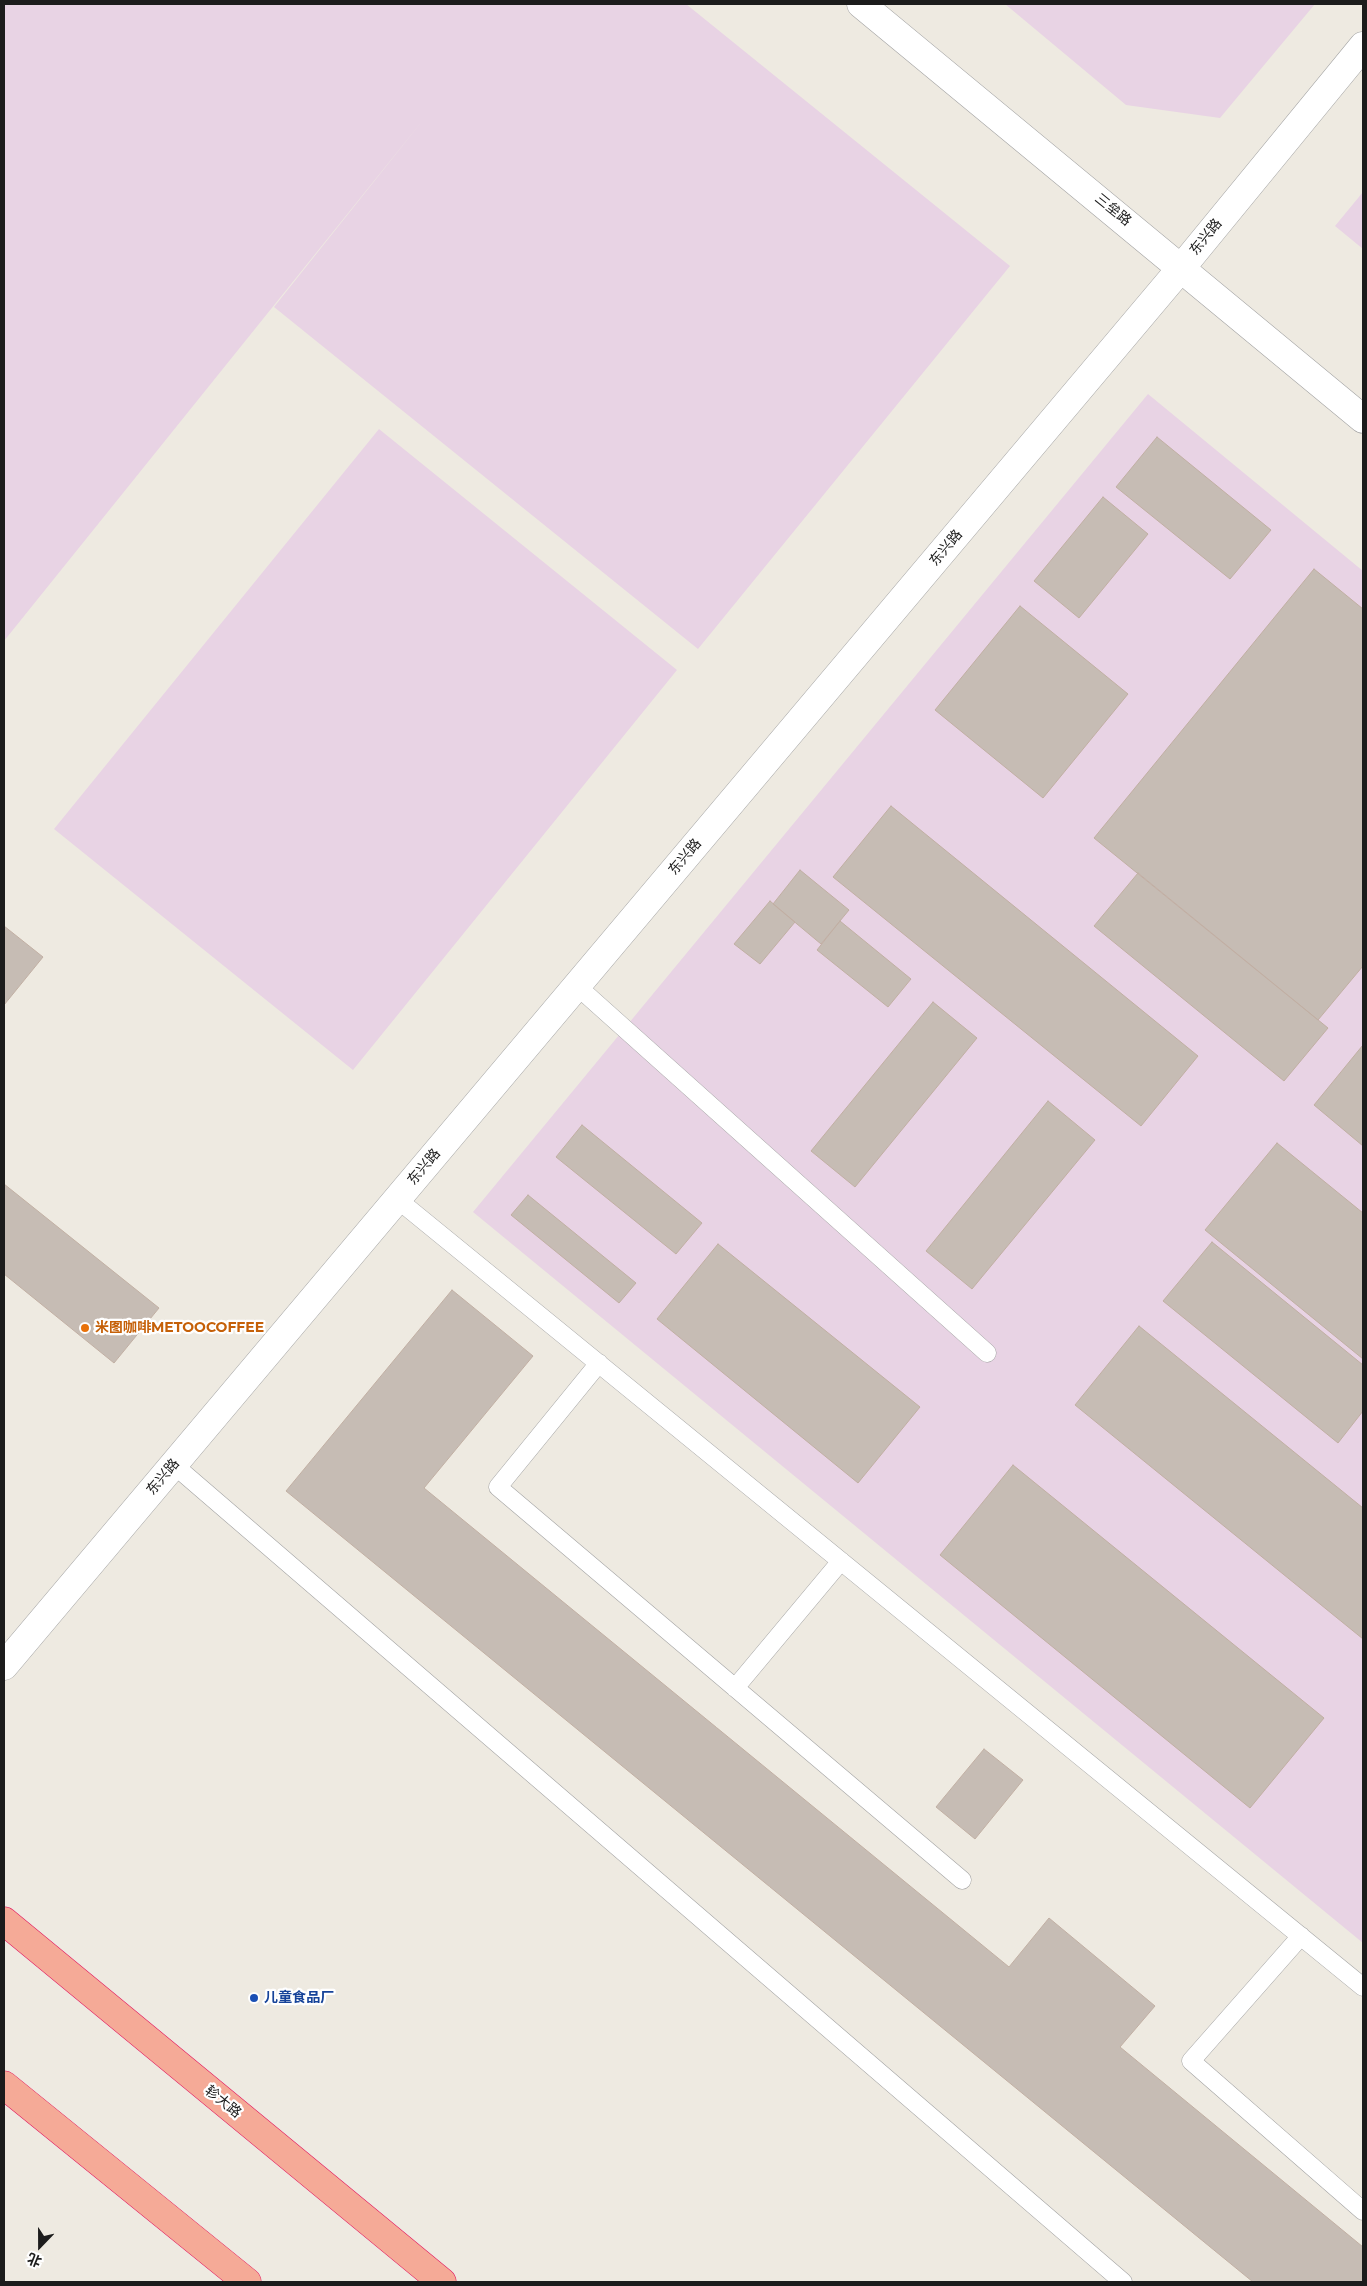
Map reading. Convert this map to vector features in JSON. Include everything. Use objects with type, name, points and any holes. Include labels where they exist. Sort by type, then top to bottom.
[{"type":"highway","name":"轸大路","points":[[4,1921],[442,2282]]},
{"type":"highway","points":[[4,2085],[247,2282]]},
{"type":"street","name":"三垒路","points":[[861,4],[1182,267],[1363,419]]},
{"type":"street","name":"东兴路","points":[[4,1666],[1182,267],[1363,46]]},
{"type":"lane","points":[[577,986],[987,1353]]},
{"type":"lane","points":[[398,1199],[1363,1987]]},
{"type":"lane","points":[[599,1363],[498,1487],[962,1880]]},
{"type":"lane","points":[[174,1465],[1123,2282]]},
{"type":"lane","points":[[735,1688],[841,1561]]},
{"type":"lane","points":[[1301,1936],[1191,2061],[1363,2211]]},
{"type":"shaded area","points":[[4,4],[686,4],[1010,266],[698,649],[274,307],[423,120],[4,641]]},
{"type":"shaded area","points":[[1005,4],[1315,4],[1220,118],[1126,105]]},
{"type":"shaded area","points":[[1363,192],[1363,249],[1335,226]]},
{"type":"shaded area","points":[[1148,394],[1363,571],[1363,1943],[473,1212]]},
{"type":"shaded area","points":[[379,429],[677,670],[353,1070],[54,829]]},
{"type":"building","points":[[1157,437],[1271,530],[1230,579],[1116,487]]},
{"type":"building","points":[[1103,497],[1148,534],[1079,618],[1034,581]]},
{"type":"building","points":[[1314,569],[1363,609],[1363,966],[1318,1020],[1094,838]]},
{"type":"building","points":[[1020,606],[1128,694],[1043,798],[935,710]]},
{"type":"building","points":[[891,806],[1198,1056],[1141,1126],[833,877]]},
{"type":"building","points":[[800,870],[849,910],[821,944],[773,904]]},
{"type":"building","points":[[1138,873],[1328,1028],[1284,1081],[1094,926]]},
{"type":"building","points":[[770,901],[795,922],[760,964],[734,944]]},
{"type":"building","points":[[840,921],[911,979],[888,1007],[817,950]]},
{"type":"building","points":[[4,926],[43,957],[4,1005]]},
{"type":"building","points":[[933,1002],[977,1038],[855,1187],[811,1151]]},
{"type":"building","points":[[1363,1045],[1363,1146],[1314,1105]]},
{"type":"building","points":[[1048,1101],[1095,1140],[972,1289],[926,1251]]},
{"type":"building","points":[[582,1125],[702,1223],[676,1254],[556,1157]]},
{"type":"building","points":[[1277,1143],[1363,1213],[1363,1359],[1205,1230]]},
{"type":"building","points":[[4,1184],[159,1308],[114,1363],[4,1274]]},
{"type":"building","points":[[528,1195],[636,1283],[619,1303],[511,1215]]},
{"type":"building","points":[[1212,1242],[1363,1365],[1363,1411],[1338,1443],[1163,1301]]},
{"type":"building","points":[[718,1244],[920,1407],[858,1483],[657,1319]]},
{"type":"building","points":[[452,1290],[533,1356],[424,1488],[1009,1967],[1049,1918],[1155,2006],[1120,2047],[1363,2247],[1363,2282],[1253,2282],[286,1491]]},
{"type":"building","points":[[1139,1326],[1363,1508],[1363,1639],[1075,1405]]},
{"type":"building","points":[[1013,1465],[1324,1718],[1250,1808],[940,1555]]},
{"type":"building","points":[[984,1749],[1023,1780],[975,1839],[936,1807]]},
{"type":"place","name":"米图咖啡METOOCOFFEE","points":[[85,1328]]},
{"type":"place","name":"儿童食品厂","points":[[254,1998]]}]
